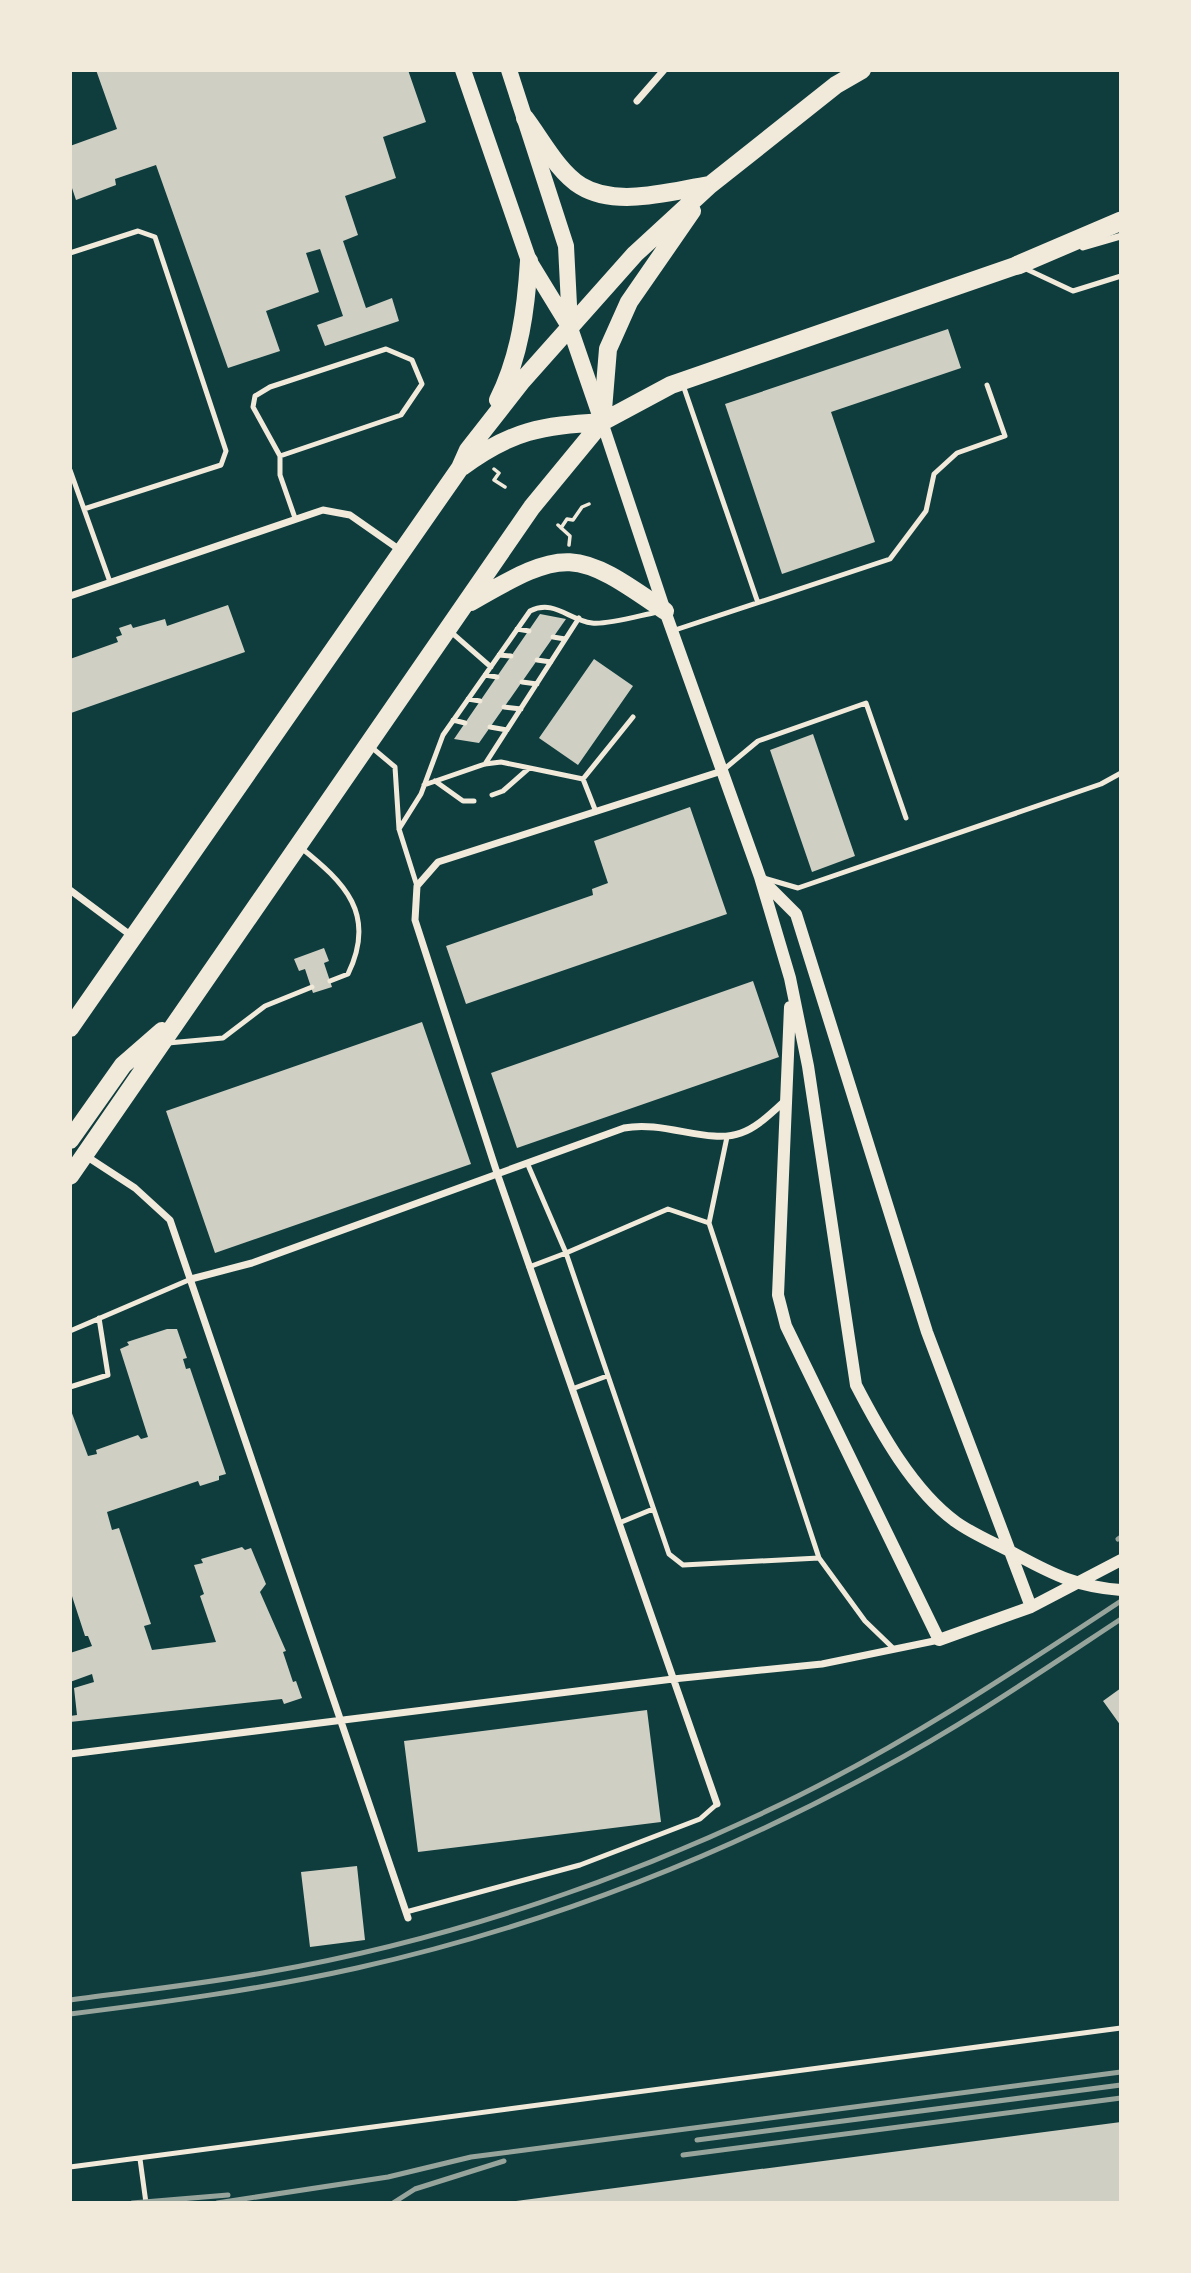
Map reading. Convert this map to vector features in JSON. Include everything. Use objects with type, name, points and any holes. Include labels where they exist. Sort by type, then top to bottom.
[{"type":"highway","points":[[70,1028],[460,468],[468,450],[539,360],[635,254],[710,185],[836,85],[862,70]]},
{"type":"highway","points":[[526,118],[567,175],[580,186],[603,195],[636,196],[710,185]]},
{"type":"highway","points":[[70,1176],[539,498],[602,422],[608,349],[629,302],[710,185]]},
{"type":"highway","points":[[460,468],[495,444],[533,428],[602,422],[682,382],[1018,265],[1121,222]]},
{"type":"highway","points":[[487,423],[506,384],[519,343],[527,303],[529,261]]},
{"type":"highway","points":[[468,603],[525,570],[558,561],[591,565],[625,583],[665,611]]},
{"type":"highway","points":[[70,1140],[122,1065],[186,1011]]},
{"type":"main road","points":[[463,70],[529,261],[570,328],[602,422]]},
{"type":"main road","points":[[509,70],[566,246],[570,328]]},
{"type":"street","points":[[637,100],[664,70]]},
{"type":"street","points":[[1018,265],[1121,236]]},
{"type":"street","points":[[602,422],[665,611],[760,877],[790,978],[808,1066],[856,1385],[877,1425],[914,1479],[955,1521],[1044,1569],[1087,1588],[1121,1590]]},
{"type":"street","points":[[70,596],[323,510],[350,516],[402,551]]},
{"type":"street","points":[[718,1804],[529,1267],[415,920],[417,886],[438,862],[722,771]]},
{"type":"street","points":[[760,877],[796,914],[926,1332],[1031,1607]]},
{"type":"street","points":[[70,890],[133,938]]},
{"type":"street","points":[[790,978],[791,1055],[785,1101],[778,1295],[786,1326],[939,1640]]},
{"type":"street","points":[[191,1279],[252,1264],[634,1126],[662,1125],[727,1137],[757,1125],[785,1101]]},
{"type":"street","points":[[85,1155],[135,1188],[170,1220],[407,1915]]},
{"type":"street","points":[[70,1754],[673,1679],[822,1664],[939,1640],[1031,1607],[1121,1560]]},
{"type":"lane","points":[[70,253],[138,231],[155,237],[226,451],[221,466],[84,509]]},
{"type":"lane","points":[[1018,265],[1073,291],[1121,275]]},
{"type":"lane","points":[[280,456],[401,415],[422,384],[412,360],[386,349],[270,387],[255,396],[253,407],[280,456],[280,475],[295,518]]},
{"type":"lane","points":[[682,382],[757,600]]},
{"type":"lane","points":[[672,631],[757,600],[890,559],[926,511],[934,474],[957,453],[1005,436],[987,385]]},
{"type":"lane","points":[[70,470],[110,582]]},
{"type":"lane","points":[[399,829],[424,785],[443,735],[530,611],[540,606],[555,608],[593,623],[665,611]]},
{"type":"lane","points":[[485,764],[579,618]]},
{"type":"lane","points":[[449,629],[491,667]]},
{"type":"lane","points":[[517,629],[529,631]]},
{"type":"lane","points":[[553,637],[565,639]]},
{"type":"lane","points":[[499,655],[512,656]]},
{"type":"lane","points":[[537,660],[551,662]]},
{"type":"lane","points":[[485,675],[497,677]]},
{"type":"lane","points":[[522,682],[537,684]]},
{"type":"lane","points":[[468,699],[480,701]]},
{"type":"lane","points":[[722,771],[758,741],[866,703],[906,818]]},
{"type":"lane","points":[[504,707],[520,709]]},
{"type":"lane","points":[[583,779],[633,717]]},
{"type":"lane","points":[[453,720],[465,723]]},
{"type":"lane","points":[[490,727],[507,730]]},
{"type":"lane","points":[[369,745],[395,766],[399,829],[417,886]]},
{"type":"lane","points":[[424,785],[485,764],[501,762],[583,779]]},
{"type":"lane","points":[[492,795],[503,791],[528,769]]},
{"type":"lane","points":[[760,877],[798,888],[1088,789],[1121,773]]},
{"type":"lane","points":[[583,779],[596,812]]},
{"type":"lane","points":[[434,781],[463,801],[474,801]]},
{"type":"lane","points":[[297,845],[333,873],[354,900],[359,951],[348,974],[330,981]]},
{"type":"lane","points":[[161,1044],[223,1038],[265,1006],[312,987]]},
{"type":"lane","points":[[727,1137],[709,1223],[820,1558],[865,1621],[894,1649]]},
{"type":"lane","points":[[528,1165],[566,1253],[668,1554],[683,1564],[820,1558]]},
{"type":"lane","points":[[529,1267],[668,1209],[709,1223]]},
{"type":"lane","points":[[70,1331],[191,1279]]},
{"type":"lane","points":[[70,1387],[108,1375],[99,1318]]},
{"type":"lane","points":[[572,1389],[607,1376]]},
{"type":"lane","points":[[619,1523],[653,1510]]},
{"type":"lane","points":[[407,1915],[580,1866],[699,1819],[718,1804]]},
{"type":"lane","points":[[70,2167],[1121,2028]]},
{"type":"lane","points":[[140,2159],[146,2203]]},
{"type":"path","points":[[492,468],[499,473],[494,480],[505,487]]},
{"type":"path","points":[[569,546],[570,536],[560,526],[568,519],[572,520],[582,507],[589,504]]},
{"type":"building","points":[[96,70],[408,70],[426,122],[383,137],[396,178],[345,196],[358,235],[343,241],[366,308],[392,298],[399,321],[325,346],[317,325],[343,316],[320,249],[306,253],[319,292],[266,311],[280,351],[228,368],[156,165],[115,179],[116,185],[76,200],[70,182],[70,146],[117,129]]},
{"type":"building","points":[[948,329],[961,368],[831,412],[875,542],[782,574],[725,404]]},
{"type":"building","points":[[228,605],[245,652],[71,713],[70,659],[118,642],[116,637],[122,635],[119,628],[131,624],[133,628],[165,619],[167,626]]},
{"type":"building","points":[[540,614],[566,619],[479,743],[454,739]]},
{"type":"building","points":[[594,659],[633,686],[578,765],[539,738]]},
{"type":"building","points":[[813,734],[855,856],[812,872],[770,750]]},
{"type":"building","points":[[690,807],[727,914],[466,1004],[446,946],[593,895],[592,889],[608,883],[594,841]]},
{"type":"building","points":[[324,948],[329,961],[324,963],[332,987],[313,993],[305,969],[299,971],[294,959]]},
{"type":"building","points":[[753,981],[779,1057],[517,1148],[491,1073]]},
{"type":"building","points":[[422,1022],[471,1164],[215,1253],[166,1111]]},
{"type":"building","points":[[167,1329],[177,1329],[187,1358],[183,1359],[186,1369],[190,1368],[226,1474],[219,1476],[219,1480],[200,1486],[198,1481],[107,1512],[112,1530],[119,1528],[151,1624],[144,1626],[152,1650],[216,1642],[200,1596],[204,1594],[194,1565],[203,1563],[201,1559],[242,1547],[245,1550],[251,1548],[266,1584],[260,1592],[286,1651],[283,1652],[293,1682],[296,1681],[302,1698],[284,1704],[282,1699],[70,1722],[70,1716],[77,1715],[74,1688],[94,1682],[92,1674],[70,1682],[70,1653],[92,1646],[88,1636],[85,1636],[70,1590],[70,1408],[88,1456],[97,1454],[96,1450],[138,1435],[141,1439],[148,1437],[120,1349],[129,1345],[127,1342]]},
{"type":"building","points":[[1121,1688],[1121,1726],[1103,1701]]},
{"type":"building","points":[[647,1710],[661,1822],[418,1852],[404,1741]]},
{"type":"building","points":[[357,1866],[365,1940],[310,1947],[301,1872]]},
{"type":"building","points":[[1121,2122],[1121,2203],[516,2203],[516,2201]]},
{"type":"railway","points":[[70,2000],[219,1980],[337,1959],[472,1924],[606,1879],[735,1826],[881,1752],[1121,1601]]},
{"type":"railway","points":[[70,2014],[250,1989],[357,1968],[492,1932],[625,1887],[754,1833],[879,1770],[972,1716],[1121,1619]]},
{"type":"railway","points":[[217,2203],[388,2177],[471,2157],[1121,2072]]},
{"type":"railway","points":[[697,2140],[1121,2085]]},
{"type":"railway","points":[[683,2155],[1121,2098]]},
{"type":"railway","points":[[393,2203],[415,2189],[504,2161]]},
{"type":"railway","points":[[132,2203],[228,2195]]}]
